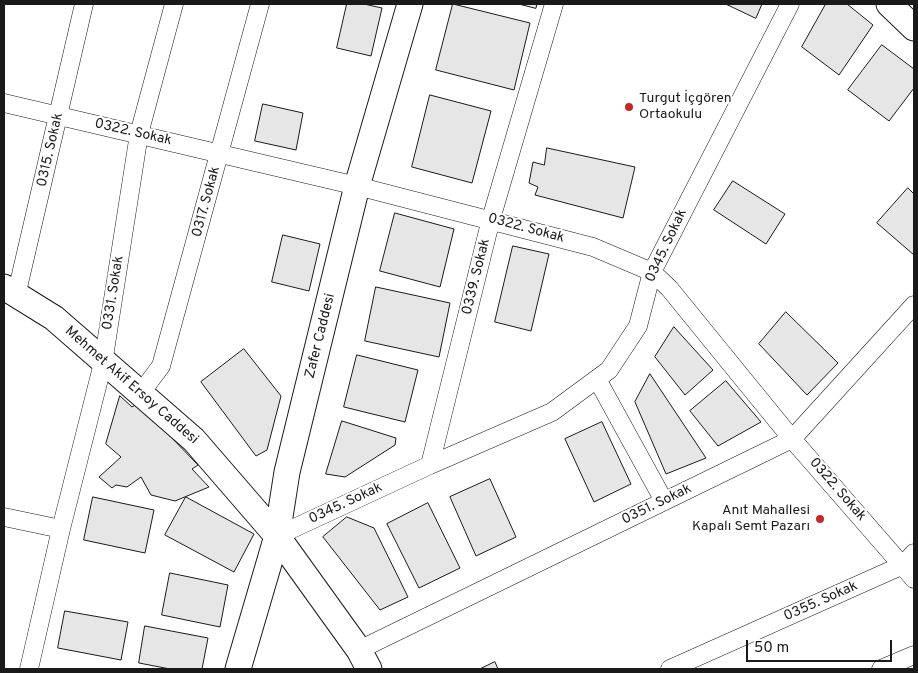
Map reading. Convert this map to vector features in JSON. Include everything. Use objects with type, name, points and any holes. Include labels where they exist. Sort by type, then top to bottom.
[{"type":"street","name":"0315. Sokak","points":[[10,291],[59,116],[84,4]]},
{"type":"street","name":"0331. Sokak","points":[[29,669],[61,529],[103,363],[139,134],[174,4]]},
{"type":"street","name":"0317. Sokak","points":[[140,394],[161,366],[260,4]]},
{"type":"street","name":"Zafer Caddesi","points":[[238,669],[276,536],[288,472],[357,186],[410,4]]},
{"type":"street","name":"0339. Sokak","points":[[430,465],[491,219],[554,4]]},
{"type":"street","name":"0345. Sokak","points":[[276,536],[430,465],[552,412],[609,370],[638,326],[652,272],[790,4]]},
{"type":"street","points":[[889,4],[914,28]]},
{"type":"street","name":"0322. Sokak","points":[[4,103],[491,219],[593,247],[652,272],[669,288],[792,439],[910,566]]},
{"type":"street","name":"Mehmet Akif Ersoy Caddesi","points":[[10,291],[54,318],[103,363],[194,440],[276,536],[364,659]]},
{"type":"street","name":"0351. Sokak","points":[[364,659],[664,501],[792,439],[914,305]]},
{"type":"street","points":[[596,379],[664,501]]},
{"type":"street","points":[[4,517],[61,529]]},
{"type":"street","name":"0355. Sokak","points":[[670,669],[910,566]]},
{"type":"street","points":[[881,669],[914,655]]},
{"type":"building","points":[[347,4],[364,4],[382,8],[371,56],[337,48]]},
{"type":"building","points":[[453,4],[530,23],[514,90],[436,70]]},
{"type":"building","points":[[519,4],[537,4],[536,8]]},
{"type":"building","points":[[726,4],[762,4],[756,18]]},
{"type":"building","points":[[826,4],[847,4],[873,25],[839,75],[802,47]]},
{"type":"building","points":[[882,45],[914,69],[914,88],[889,121],[848,90]]},
{"type":"building","points":[[430,95],[491,111],[472,183],[412,167]]},
{"type":"building","points":[[263,104],[303,113],[296,150],[255,141]]},
{"type":"building","points":[[547,148],[635,167],[623,218],[535,195],[538,187],[529,183],[533,162],[544,165]]},
{"type":"building","points":[[733,181],[785,214],[766,244],[714,210]]},
{"type":"building","points":[[908,188],[914,194],[914,255],[877,223]]},
{"type":"building","points":[[395,213],[454,229],[440,287],[380,271]]},
{"type":"building","points":[[283,235],[320,244],[309,291],[272,282]]},
{"type":"building","points":[[513,246],[549,254],[531,331],[495,322]]},
{"type":"building","points":[[376,287],[450,303],[439,357],[365,341]]},
{"type":"building","points":[[786,312],[838,363],[807,395],[759,344]]},
{"type":"building","points":[[674,327],[713,370],[685,395],[655,357]]},
{"type":"building","points":[[244,349],[281,396],[267,450],[256,456],[201,382]]},
{"type":"building","points":[[357,355],[418,370],[405,422],[344,407]]},
{"type":"building","points":[[650,374],[706,458],[666,474],[635,402]]},
{"type":"building","points":[[726,381],[761,422],[718,446],[690,411]]},
{"type":"building","points":[[120,396],[132,407],[138,403],[198,465],[192,469],[209,487],[175,501],[151,495],[141,477],[127,487],[116,485],[112,488],[99,477],[121,457],[106,444]]},
{"type":"building","points":[[342,421],[396,438],[395,445],[345,477],[326,474]]},
{"type":"building","points":[[602,422],[631,484],[594,502],[565,439]]},
{"type":"building","points":[[490,479],[516,537],[476,556],[450,497]]},
{"type":"building","points":[[93,497],[154,510],[145,553],[84,540]]},
{"type":"building","points":[[186,497],[254,534],[234,572],[165,535]]},
{"type":"building","points":[[428,503],[460,568],[419,588],[387,524]]},
{"type":"building","points":[[347,517],[374,528],[408,597],[380,610],[323,537]]},
{"type":"building","points":[[170,573],[228,585],[220,627],[162,615]]},
{"type":"building","points":[[65,611],[128,622],[121,660],[58,648]]},
{"type":"building","points":[[145,626],[208,638],[202,669],[170,669],[139,663]]},
{"type":"building","points":[[495,662],[498,669],[480,669]]},
{"type":"place","name":"Turgut İçgören Ortaokulu","points":[[629,107]]},
{"type":"place","name":"Anıt Mahallesi Kapalı Semt Pazarı","points":[[820,519]]}]
